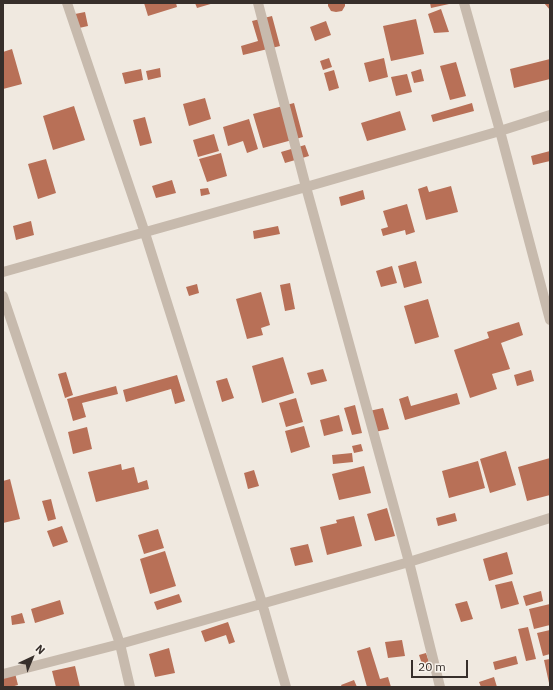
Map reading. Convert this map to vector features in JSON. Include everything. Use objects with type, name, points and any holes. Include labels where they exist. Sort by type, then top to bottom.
[{"type":"street","points":[[67,3],[145,233],[262,603],[286,687]]},
{"type":"street","points":[[258,3],[306,188],[409,562],[440,687]]},
{"type":"street","points":[[464,3],[500,131],[550,320]]},
{"type":"street","points":[[3,272],[306,188],[550,115]]},
{"type":"street","points":[[3,296],[120,644],[130,687]]},
{"type":"street","points":[[3,674],[120,644],[409,562],[550,518]]},
{"type":"building","points":[[144,3],[176,3],[177,7],[148,16]]},
{"type":"building","points":[[195,3],[214,3],[197,8]]},
{"type":"building","points":[[328,3],[345,3],[345,6],[342,11],[336,12],[331,11]]},
{"type":"building","points":[[430,3],[448,3],[449,4],[431,8]]},
{"type":"building","points":[[544,3],[550,3],[550,10]]},
{"type":"building","points":[[441,9],[449,32],[434,33],[428,14]]},
{"type":"building","points":[[85,12],[88,26],[79,28],[75,14]]},
{"type":"building","points":[[272,16],[280,46],[243,55],[241,46],[258,41],[252,21]]},
{"type":"building","points":[[416,19],[424,54],[391,61],[383,26]]},
{"type":"building","points":[[326,21],[331,35],[315,41],[310,27]]},
{"type":"building","points":[[12,49],[22,84],[3,89],[3,52]]},
{"type":"building","points":[[329,58],[332,67],[323,70],[320,61]]},
{"type":"building","points":[[384,58],[388,77],[369,82],[364,63]]},
{"type":"building","points":[[550,59],[550,79],[514,88],[510,69]]},
{"type":"building","points":[[456,62],[466,96],[450,100],[440,66]]},
{"type":"building","points":[[160,68],[161,77],[148,80],[146,71]]},
{"type":"building","points":[[141,69],[143,80],[125,84],[122,73]]},
{"type":"building","points":[[421,69],[424,81],[414,83],[411,72]]},
{"type":"building","points":[[334,70],[339,88],[329,91],[324,73]]},
{"type":"building","points":[[407,74],[412,92],[396,96],[391,77]]},
{"type":"building","points":[[205,98],[211,119],[189,126],[183,104]]},
{"type":"building","points":[[294,103],[303,137],[263,148],[253,114]]},
{"type":"building","points":[[472,103],[474,111],[433,122],[431,115]]},
{"type":"building","points":[[74,106],[85,140],[53,150],[43,116]]},
{"type":"building","points":[[400,111],[406,130],[367,141],[361,123]]},
{"type":"building","points":[[145,117],[152,143],[140,146],[133,120]]},
{"type":"building","points":[[249,119],[258,149],[247,153],[243,141],[228,146],[223,127]]},
{"type":"building","points":[[214,134],[219,151],[198,157],[193,140]]},
{"type":"building","points":[[305,145],[309,156],[285,163],[281,152]]},
{"type":"building","points":[[550,151],[550,161],[533,165],[531,156]]},
{"type":"building","points":[[221,153],[227,176],[207,182],[199,159]]},
{"type":"building","points":[[46,159],[56,193],[38,199],[28,164]]},
{"type":"building","points":[[172,180],[176,193],[156,198],[152,186]]},
{"type":"building","points":[[427,186],[429,192],[451,186],[458,212],[426,220],[418,189]]},
{"type":"building","points":[[208,188],[210,194],[201,196],[200,189]]},
{"type":"building","points":[[363,190],[365,199],[341,206],[339,197]]},
{"type":"building","points":[[407,204],[415,232],[406,235],[405,230],[383,236],[381,229],[388,227],[383,211]]},
{"type":"building","points":[[31,221],[34,235],[16,240],[13,226]]},
{"type":"building","points":[[278,226],[280,234],[254,239],[253,231]]},
{"type":"building","points":[[416,261],[422,283],[404,288],[398,266]]},
{"type":"building","points":[[392,266],[397,283],[381,287],[376,271]]},
{"type":"building","points":[[290,283],[295,309],[285,311],[280,285]]},
{"type":"building","points":[[197,284],[199,293],[189,296],[186,287]]},
{"type":"building","points":[[261,292],[270,325],[261,328],[263,335],[247,339],[236,299]]},
{"type":"building","points":[[428,299],[439,337],[415,344],[404,306]]},
{"type":"building","points":[[519,322],[523,335],[501,343],[510,369],[492,374],[497,389],[470,398],[454,350],[489,338],[487,332]]},
{"type":"building","points":[[283,357],[294,393],[262,403],[252,366]]},
{"type":"building","points":[[323,369],[327,381],[311,385],[307,373]]},
{"type":"building","points":[[531,370],[534,381],[517,386],[514,375]]},
{"type":"building","points":[[66,372],[73,395],[65,398],[58,374]]},
{"type":"building","points":[[177,375],[185,401],[175,404],[171,389],[126,402],[123,390]]},
{"type":"building","points":[[227,378],[234,398],[222,402],[216,381]]},
{"type":"building","points":[[116,386],[118,394],[82,403],[86,417],[73,421],[67,399]]},
{"type":"building","points":[[457,393],[460,404],[405,420],[399,399],[408,396],[411,406]]},
{"type":"building","points":[[296,398],[303,422],[286,427],[279,403]]},
{"type":"building","points":[[355,405],[362,433],[352,435],[344,408]]},
{"type":"building","points":[[383,408],[389,429],[375,432],[369,411]]},
{"type":"building","points":[[339,415],[343,431],[324,436],[320,420]]},
{"type":"building","points":[[304,426],[310,447],[291,453],[285,431]]},
{"type":"building","points":[[87,427],[92,449],[73,454],[68,432]]},
{"type":"building","points":[[361,444],[363,451],[354,453],[352,446]]},
{"type":"building","points":[[506,451],[516,485],[490,493],[480,459]]},
{"type":"building","points":[[352,453],[353,462],[333,464],[332,455]]},
{"type":"building","points":[[550,458],[550,495],[527,501],[518,467]]},
{"type":"building","points":[[478,461],[485,488],[449,498],[442,471]]},
{"type":"building","points":[[121,464],[122,470],[134,467],[138,483],[147,480],[149,489],[96,502],[88,472]]},
{"type":"building","points":[[364,466],[371,493],[339,500],[332,474]]},
{"type":"building","points":[[254,470],[259,486],[248,489],[244,473]]},
{"type":"building","points":[[10,479],[20,519],[3,523],[3,481]]},
{"type":"building","points":[[51,499],[56,519],[48,521],[42,501]]},
{"type":"building","points":[[387,508],[395,536],[375,541],[367,514]]},
{"type":"building","points":[[455,513],[457,521],[438,526],[436,518]]},
{"type":"building","points":[[354,516],[362,546],[327,555],[320,527],[337,523],[336,520]]},
{"type":"building","points":[[62,526],[68,542],[53,547],[47,531]]},
{"type":"building","points":[[158,529],[164,548],[144,554],[138,535]]},
{"type":"building","points":[[308,544],[313,562],[295,566],[290,548]]},
{"type":"building","points":[[165,551],[176,586],[150,594],[140,559]]},
{"type":"building","points":[[507,552],[513,574],[489,581],[483,559]]},
{"type":"building","points":[[512,581],[519,604],[501,609],[495,585]]},
{"type":"building","points":[[541,591],[543,601],[526,606],[523,596]]},
{"type":"building","points":[[179,594],[182,602],[157,610],[154,602]]},
{"type":"building","points":[[60,600],[64,614],[35,623],[31,609]]},
{"type":"building","points":[[467,601],[473,619],[461,622],[455,604]]},
{"type":"building","points":[[550,604],[550,625],[534,629],[529,609]]},
{"type":"building","points":[[22,613],[25,623],[12,625],[11,616]]},
{"type":"building","points":[[228,622],[235,642],[229,644],[226,635],[205,642],[201,631]]},
{"type":"building","points":[[528,627],[536,659],[526,661],[518,629]]},
{"type":"building","points":[[550,630],[550,654],[543,656],[537,633]]},
{"type":"building","points":[[402,640],[405,656],[388,658],[385,642]]},
{"type":"building","points":[[370,647],[380,679],[388,677],[391,687],[367,687],[357,651]]},
{"type":"building","points":[[169,648],[175,673],[155,677],[149,654]]},
{"type":"building","points":[[426,653],[431,668],[424,670],[419,655]]},
{"type":"building","points":[[516,656],[518,664],[495,670],[493,662]]},
{"type":"building","points":[[550,659],[550,683],[549,683],[544,660]]},
{"type":"building","points":[[75,666],[80,687],[56,687],[52,671]]},
{"type":"building","points":[[15,673],[18,685],[3,687],[3,676]]},
{"type":"building","points":[[494,677],[497,687],[481,687],[479,682]]},
{"type":"building","points":[[354,680],[357,687],[342,687],[341,685]]}]
